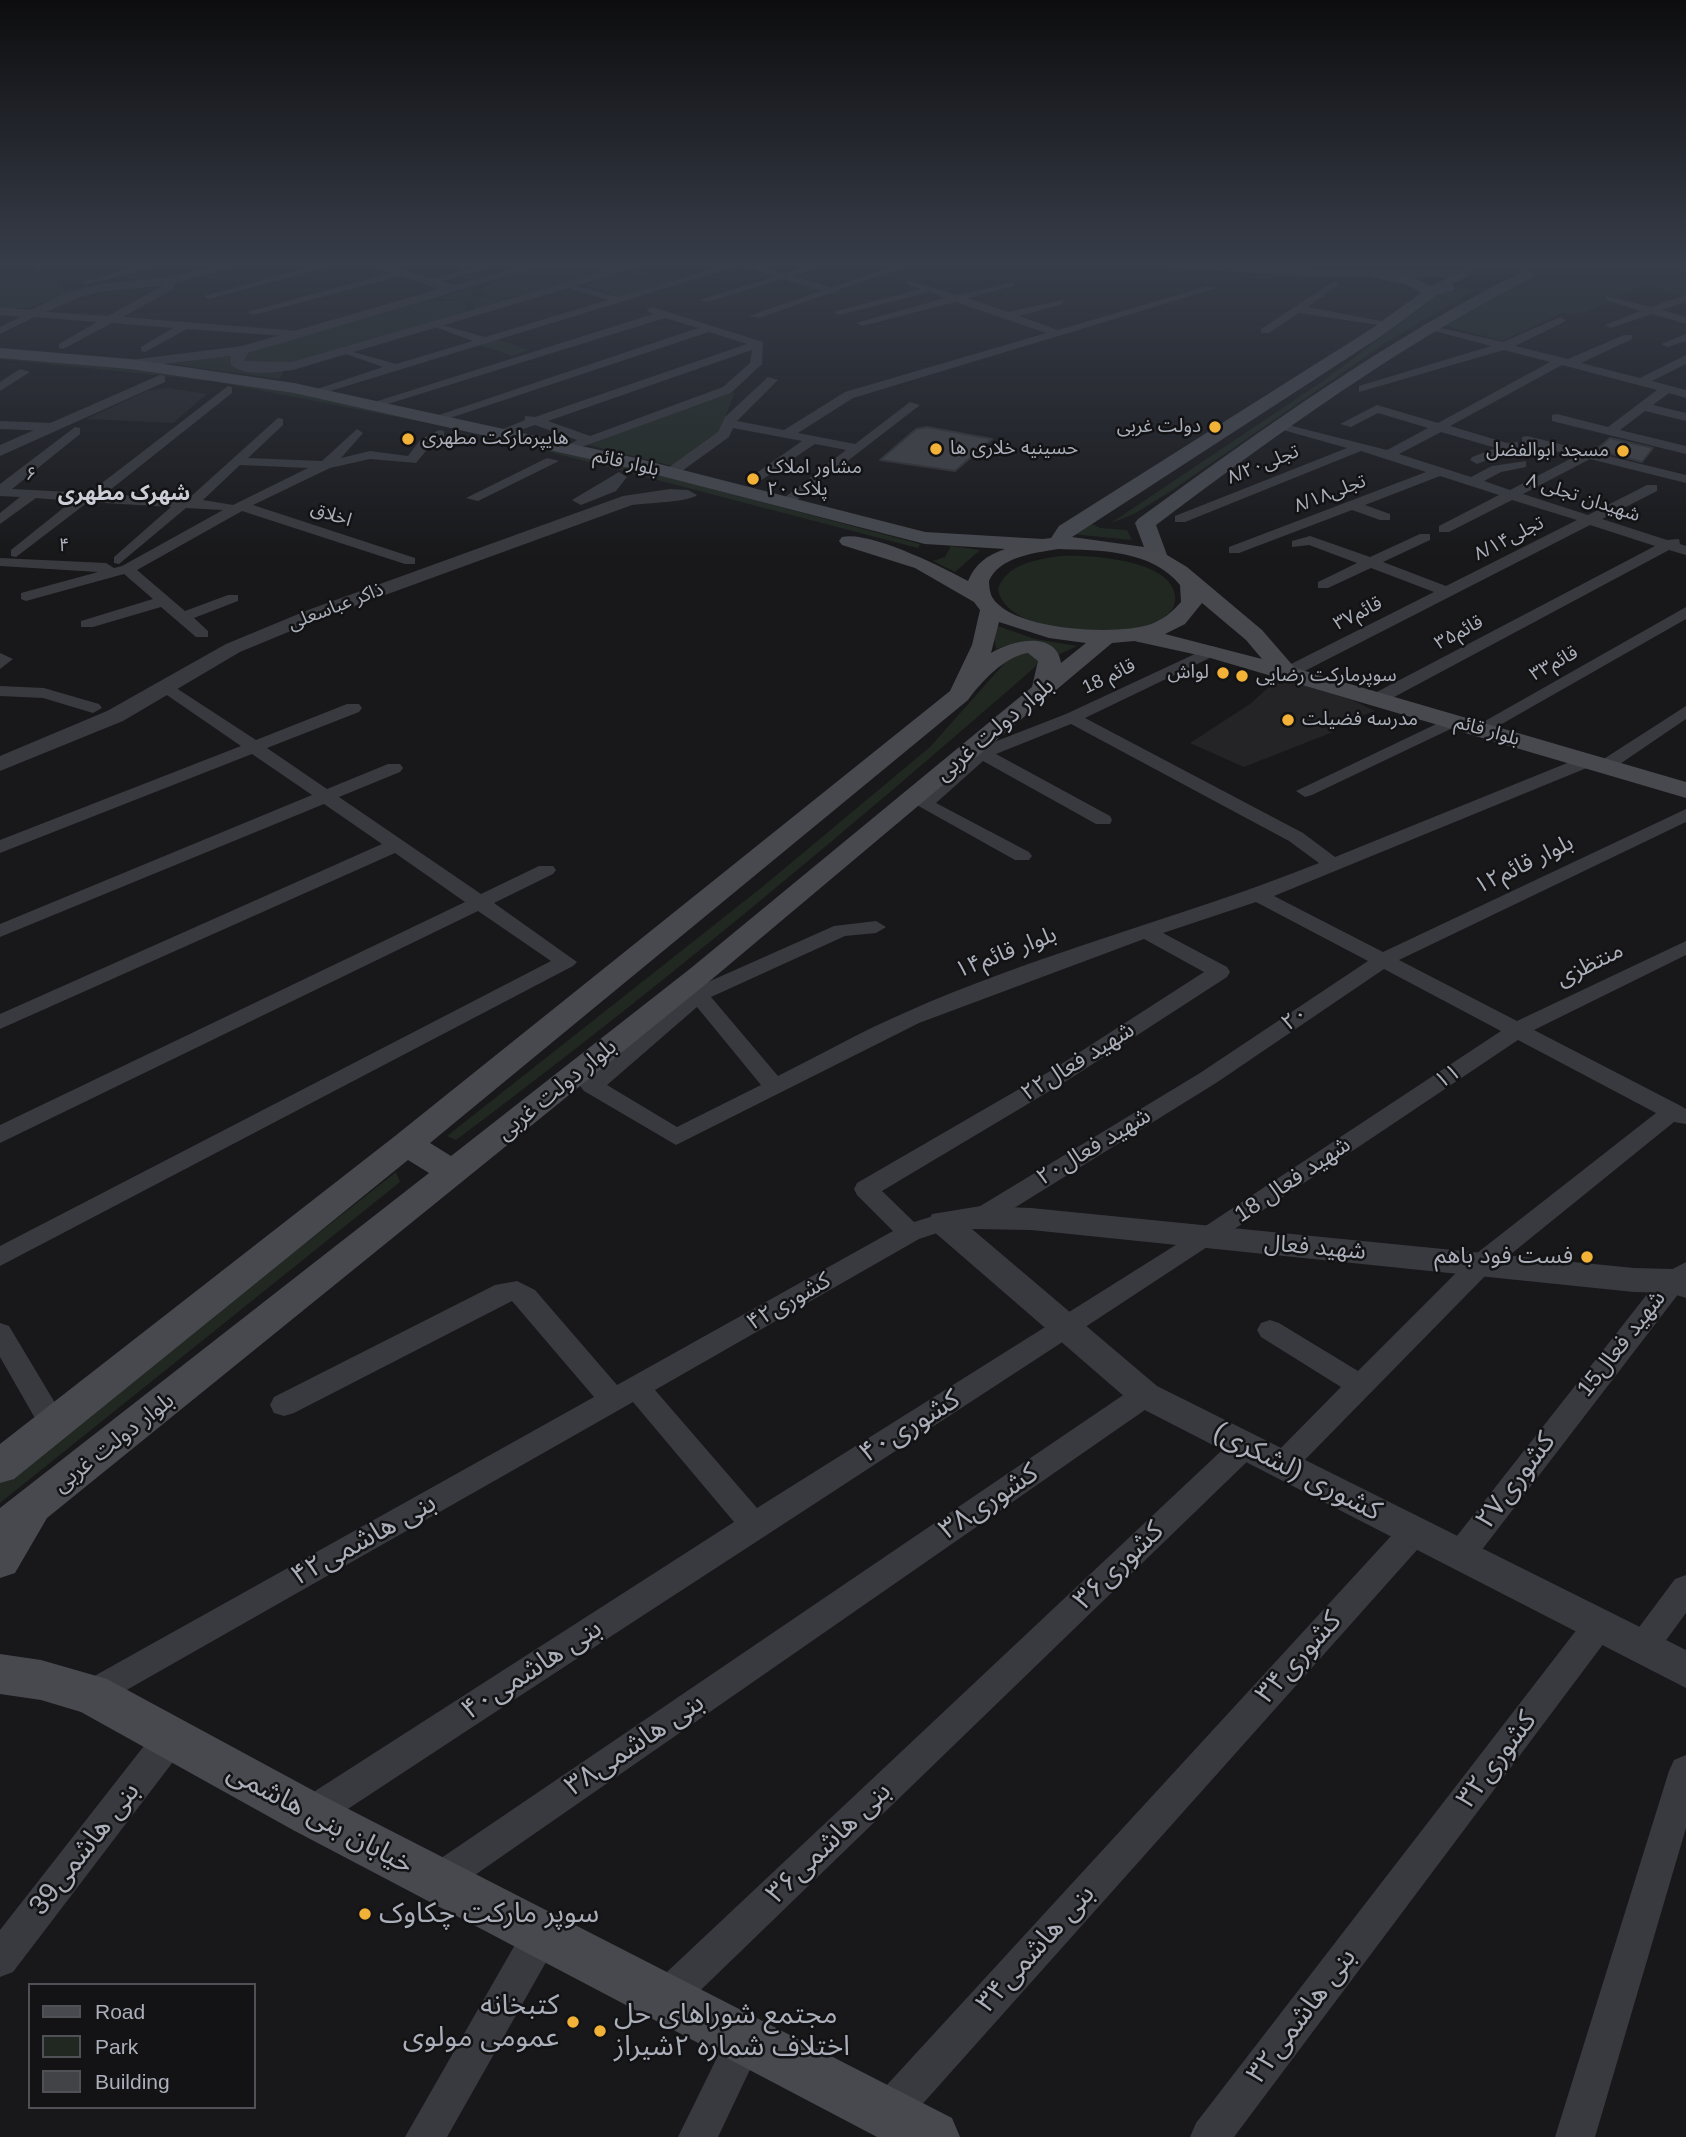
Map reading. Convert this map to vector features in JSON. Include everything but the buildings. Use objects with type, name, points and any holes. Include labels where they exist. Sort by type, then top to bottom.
[{"type":"main road","name":"بلوار قائم","points":[[0,363],[228,390],[491,437],[558,455],[619,477],[806,528]]},
{"type":"main road","name":"بلوار قائم","points":[[115,363],[314,391],[374,404],[439,429],[464,425],[491,437]]},
{"type":"main road","points":[[1107,522],[1333,363]]},
{"type":"main road","points":[[960,695],[983,645],[986,603],[977,586],[980,575],[989,565],[1003,556],[1050,544],[1066,530],[1107,522],[1145,523],[1373,363]]},
{"type":"main road","name":"بلوار قائم","points":[[558,455],[670,473],[783,504],[925,538],[1116,547],[1159,560],[1187,579]]},
{"type":"main road","points":[[1145,523],[1159,560]]},
{"type":"main road","points":[[832,536],[922,564],[1027,627],[1052,633],[1119,636],[1155,629],[1186,612],[1193,601],[1193,590],[1187,579]]},
{"type":"main road","points":[[897,555],[912,555],[928,548],[925,538]]},
{"type":"main road","points":[[1187,579],[1254,635],[1287,673]]},
{"type":"main road","name":"بلوار قائم","points":[[1119,636],[1212,651],[1686,790]]},
{"type":"main road","name":"بلوار دولت غربی","points":[[0,1532],[454,1174],[1043,690],[1119,636]]},
{"type":"main road","points":[[0,1467],[407,1144],[960,695],[991,662],[1012,649],[1029,646],[1045,651],[1050,660],[1043,690]]},
{"type":"main road","points":[[407,1144],[454,1174]]},
{"type":"main road","points":[[0,1560],[36,1505]]},
{"type":"main road","name":"خیابان بنی هاشمی","points":[[13,1675],[91,1694],[437,1881],[933,2137]]},
{"type":"street","points":[[130,364],[140,363]]},
{"type":"street","points":[[237,363],[262,368],[305,363]]},
{"type":"street","points":[[381,363],[590,440]]},
{"type":"street","points":[[314,391],[407,363]]},
{"type":"street","points":[[374,404],[512,363]]},
{"type":"street","points":[[546,363],[678,408]]},
{"type":"street","points":[[26,596],[123,564],[234,506],[326,465],[370,455],[411,460],[439,429],[486,403],[606,363]]},
{"type":"street","points":[[491,437],[704,363]]},
{"type":"street","points":[[473,498],[590,440],[727,390],[756,363]]},
{"type":"street","points":[[787,434],[849,395],[960,363]]},
{"type":"street","points":[[1363,389],[1450,363]]},
{"type":"street","points":[[1388,455],[1565,363]]},
{"type":"street","points":[[1569,363],[1686,394]]},
{"type":"street","points":[[1642,382],[1679,363]]},
{"type":"street","points":[[293,366],[287,379],[294,388]]},
{"type":"street","points":[[0,387],[24,372]]},
{"type":"street","points":[[0,451],[160,380]]},
{"type":"street","points":[[670,473],[724,434],[729,423],[772,380]]},
{"type":"street","points":[[1610,431],[1667,389],[1686,387]]},
{"type":"street","points":[[16,553],[228,390]]},
{"type":"street","points":[[783,504],[914,405]]},
{"type":"street","points":[[0,418],[14,409]]},
{"type":"street","points":[[1346,424],[1377,409],[1508,447]]},
{"type":"street","points":[[1638,411],[1686,417]]},
{"type":"street","points":[[1638,411],[1663,423]]},
{"type":"street","points":[[1556,418],[1610,431],[1684,443]]},
{"type":"street","points":[[123,564],[278,422]]},
{"type":"street","points":[[729,423],[858,448]]},
{"type":"street","points":[[0,425],[52,427]]},
{"type":"street","name":"شهیدان تجلی ۸","points":[[1281,425],[1388,455],[1686,551]]},
{"type":"street","points":[[1578,442],[1594,427]]},
{"type":"street","points":[[0,491],[75,431]]},
{"type":"street","points":[[236,461],[326,465],[357,433]]},
{"type":"street","points":[[760,477],[813,439]]},
{"type":"street","points":[[1478,460],[1528,439],[1586,456],[1686,479]]},
{"type":"street","name":"تجلی۸/۲۰","points":[[1180,519],[1354,445]]},
{"type":"street","points":[[1444,529],[1586,456]]},
{"type":"street","points":[[1472,482],[1497,469],[1521,464]]},
{"type":"street","name":"تجلی۸/۱۸","points":[[1234,550],[1438,472]]},
{"type":"street","name":"ذاکر عباسعلی","points":[[0,746],[93,708],[214,639],[410,561],[603,491],[619,477]]},
{"type":"street","name":"تجلی۸‌/۱۴","points":[[1447,592],[1652,488]]},
{"type":"street","name":"۶","points":[[0,491],[234,506]]},
{"type":"street","points":[[603,491],[629,493],[632,496],[629,500]]},
{"type":"street","points":[[0,520],[33,494]]},
{"type":"street","name":"ذاکر عباسعلی","points":[[0,764],[115,716],[233,648],[304,618],[629,500],[670,494],[688,495]]},
{"type":"street","name":"اخلاق","points":[[234,506],[410,561]]},
{"type":"street","points":[[1354,506],[1385,517]]},
{"type":"street","points":[[1668,545],[1686,535]]},
{"type":"street","points":[[1323,585],[1373,564],[1425,537]]},
{"type":"street","points":[[1297,544],[1310,540],[1447,592]]},
{"type":"street","name":"قائم۳۵","points":[[1377,699],[1668,545]]},
{"type":"street","name":"۴","points":[[0,562],[123,564]]},
{"type":"street","points":[[123,564],[202,634]]},
{"type":"street","name":"قائم۳۷","points":[[1287,673],[1447,592]]},
{"type":"street","points":[[183,617],[233,597]]},
{"type":"street","points":[[87,624],[164,601]]},
{"type":"street","name":"قائم۳۳","points":[[1480,729],[1648,636],[1686,612]]},
{"type":"street","name":"18 قائم","points":[[982,753],[1072,718],[1212,651]]},
{"type":"street","points":[[0,658],[5,659],[0,664]]},
{"type":"street","points":[[0,1257],[566,962],[167,687]]},
{"type":"street","points":[[0,691],[44,693],[93,708]]},
{"type":"street","points":[[0,847],[353,708]]},
{"type":"street","name":"بلوار قائم۱۴","points":[[698,995],[592,1086],[676,1138],[923,1014],[1006,980],[1258,895],[1596,764],[1686,711]]},
{"type":"street","points":[[1072,718],[1296,837],[1333,864]]},
{"type":"street","points":[[1305,792],[1453,721]]},
{"type":"street","points":[[1022,856],[924,804],[982,753],[1103,820]]},
{"type":"street","points":[[0,931],[394,768]]},
{"type":"street","name":"بلوار قائم۱۲","points":[[1383,960],[1686,815]]},
{"type":"street","points":[[0,1022],[396,845]]},
{"type":"street","points":[[0,1135],[546,870]]},
{"type":"street","points":[[1258,895],[1679,1115],[1581,1184],[1480,1264],[1282,1465]]},
{"type":"street","points":[[776,1088],[698,995],[841,930],[876,927]]},
{"type":"street","name":"شهید فعال۲۲","points":[[927,1227],[866,1189],[1060,1075],[1219,972],[1148,933]]},
{"type":"street","name":"منتظزی","points":[[1517,1030],[1686,947]]},
{"type":"street","name":"۲۰","points":[[1208,1078],[1383,960]]},
{"type":"street","name":"۱۱","points":[[1379,1123],[1517,1030]]},
{"type":"street","name":"شهید فعال۲۰","points":[[981,1217],[1208,1078]]},
{"type":"street","name":"18 شهید فعال","points":[[1139,1281],[1379,1123]]},
{"type":"street","name":"شهید فعال","points":[[927,1227],[981,1217],[1480,1264],[1681,1279]]},
{"type":"street","name":"کشوری (لشکری)","points":[[927,1227],[1066,1328],[1145,1395],[1686,1670]]},
{"type":"street","name":"کشوری۴۲","points":[[625,1394],[927,1227]]},
{"type":"street","name":"15شهید فعال","points":[[1573,1407],[1681,1279]]},
{"type":"street","name":"کشوری۴۰","points":[[754,1525],[1139,1281]]},
{"type":"street","points":[[285,1405],[504,1292],[517,1291],[625,1394],[754,1525]]},
{"type":"street","points":[[1270,1330],[1361,1386]]},
{"type":"street","points":[[0,1333],[54,1426]]},
{"type":"street","name":"بنی هاشمی۴۲","points":[[91,1694],[625,1394]]},
{"type":"street","name":"کشوری۳۸","points":[[832,1609],[1145,1395]]},
{"type":"street","name":"کشوری۲۷","points":[[1460,1555],[1573,1407]]},
{"type":"street","name":"کشوری۳۶","points":[[992,1687],[1245,1446]]},
{"type":"street","name":"بنی هاشمی۴۰","points":[[310,1814],[754,1525]]},
{"type":"street","name":"کشوری۳۴","points":[[1185,1784],[1414,1532]]},
{"type":"street","points":[[1642,1647],[1686,1588]]},
{"type":"street","name":"بنی هاشمی۳۸","points":[[437,1881],[832,1609]]},
{"type":"street","name":"کشوری۳۲","points":[[1394,1895],[1599,1626]]},
{"type":"street","name":"بنی هاشمی۳۶","points":[[665,1999],[992,1687]]},
{"type":"street","name":"بنی هاشمی39","points":[[0,1959],[170,1739]]},
{"type":"street","points":[[1575,2137],[1684,1782]]},
{"type":"street","name":"بنی هاشمی۳۴","points":[[888,2113],[1185,1784]]},
{"type":"street","name":"بنی هاشمی۳۲","points":[[1210,2137],[1394,1895]]},
{"type":"street","points":[[425,2137],[541,1935]]},
{"type":"street","points":[[698,2137],[745,2040]]},
{"type":"shaded area","points":[[169,388],[207,394],[173,423],[86,419],[147,391]]},
{"type":"shaded area","name":"مدرسه فضیلت","points":[[1279,678],[1352,700],[1375,711],[1328,728],[1333,732],[1244,767],[1190,743],[1250,704]]},
{"type":"green space","points":[[36,363],[81,363],[189,373],[366,404],[454,428],[212,381]]},
{"type":"green space","points":[[163,363],[233,363],[284,369],[280,379]]},
{"type":"green space","points":[[1347,363],[1357,363],[1174,489],[1134,514],[1111,523]]},
{"type":"green space","points":[[735,392],[719,433],[673,466],[585,444]]},
{"type":"green space","points":[[481,434],[625,466],[920,544],[918,548]]},
{"type":"green space","points":[[1092,524],[1100,528],[1127,530],[1132,540],[1072,534]]},
{"type":"green space","points":[[951,546],[980,550],[955,572],[933,561],[945,557]]},
{"type":"green space","points":[[1061,556],[1108,558],[1144,567],[1170,583],[1175,595],[1173,608],[1152,623],[1103,632],[1047,626],[1023,618],[1006,605],[998,589],[1008,574],[1024,564]]},
{"type":"green space","points":[[992,624],[1035,639],[1077,646],[1058,655],[1028,643],[996,649]]},
{"type":"green space","points":[[1026,650],[1041,657],[1035,667],[822,849],[678,968],[531,1084],[456,1140],[447,1136],[761,888],[930,747],[1010,657]]},
{"type":"green space","points":[[396,1172],[400,1182],[0,1503],[0,1483]]},
{"type":"place","name":"دولت غربی","points":[[1215,427]]},
{"type":"place","name":"هایپرمارکت مطهری","points":[[408,439]]},
{"type":"place","name":"حسینیه خلاری ها","points":[[936,449]]},
{"type":"place","name":"مسجد ابوالفضل","points":[[1623,451]]},
{"type":"place","name":"مشاور املاک پلاک ۲۰","points":[[753,479]]},
{"type":"place","name":"لواش","points":[[1223,673]]},
{"type":"place","name":"سوپرمارکت رضایی","points":[[1242,676]]},
{"type":"place","name":"مدرسه فضیلت","points":[[1288,720]]},
{"type":"place","name":"فست فود باهم","points":[[1587,1257]]},
{"type":"place","name":"سوپر مارکت چکاوک","points":[[365,1914]]},
{"type":"place","name":"کتبخانه عمومی مولوی","points":[[573,2022]]},
{"type":"place","name":"مجتمع شوراهای حل اختلاف شماره ۲شیراز","points":[[600,2031]]},
{"type":"district","name":"شهرک مطهری","points":[[124,494]]}]
